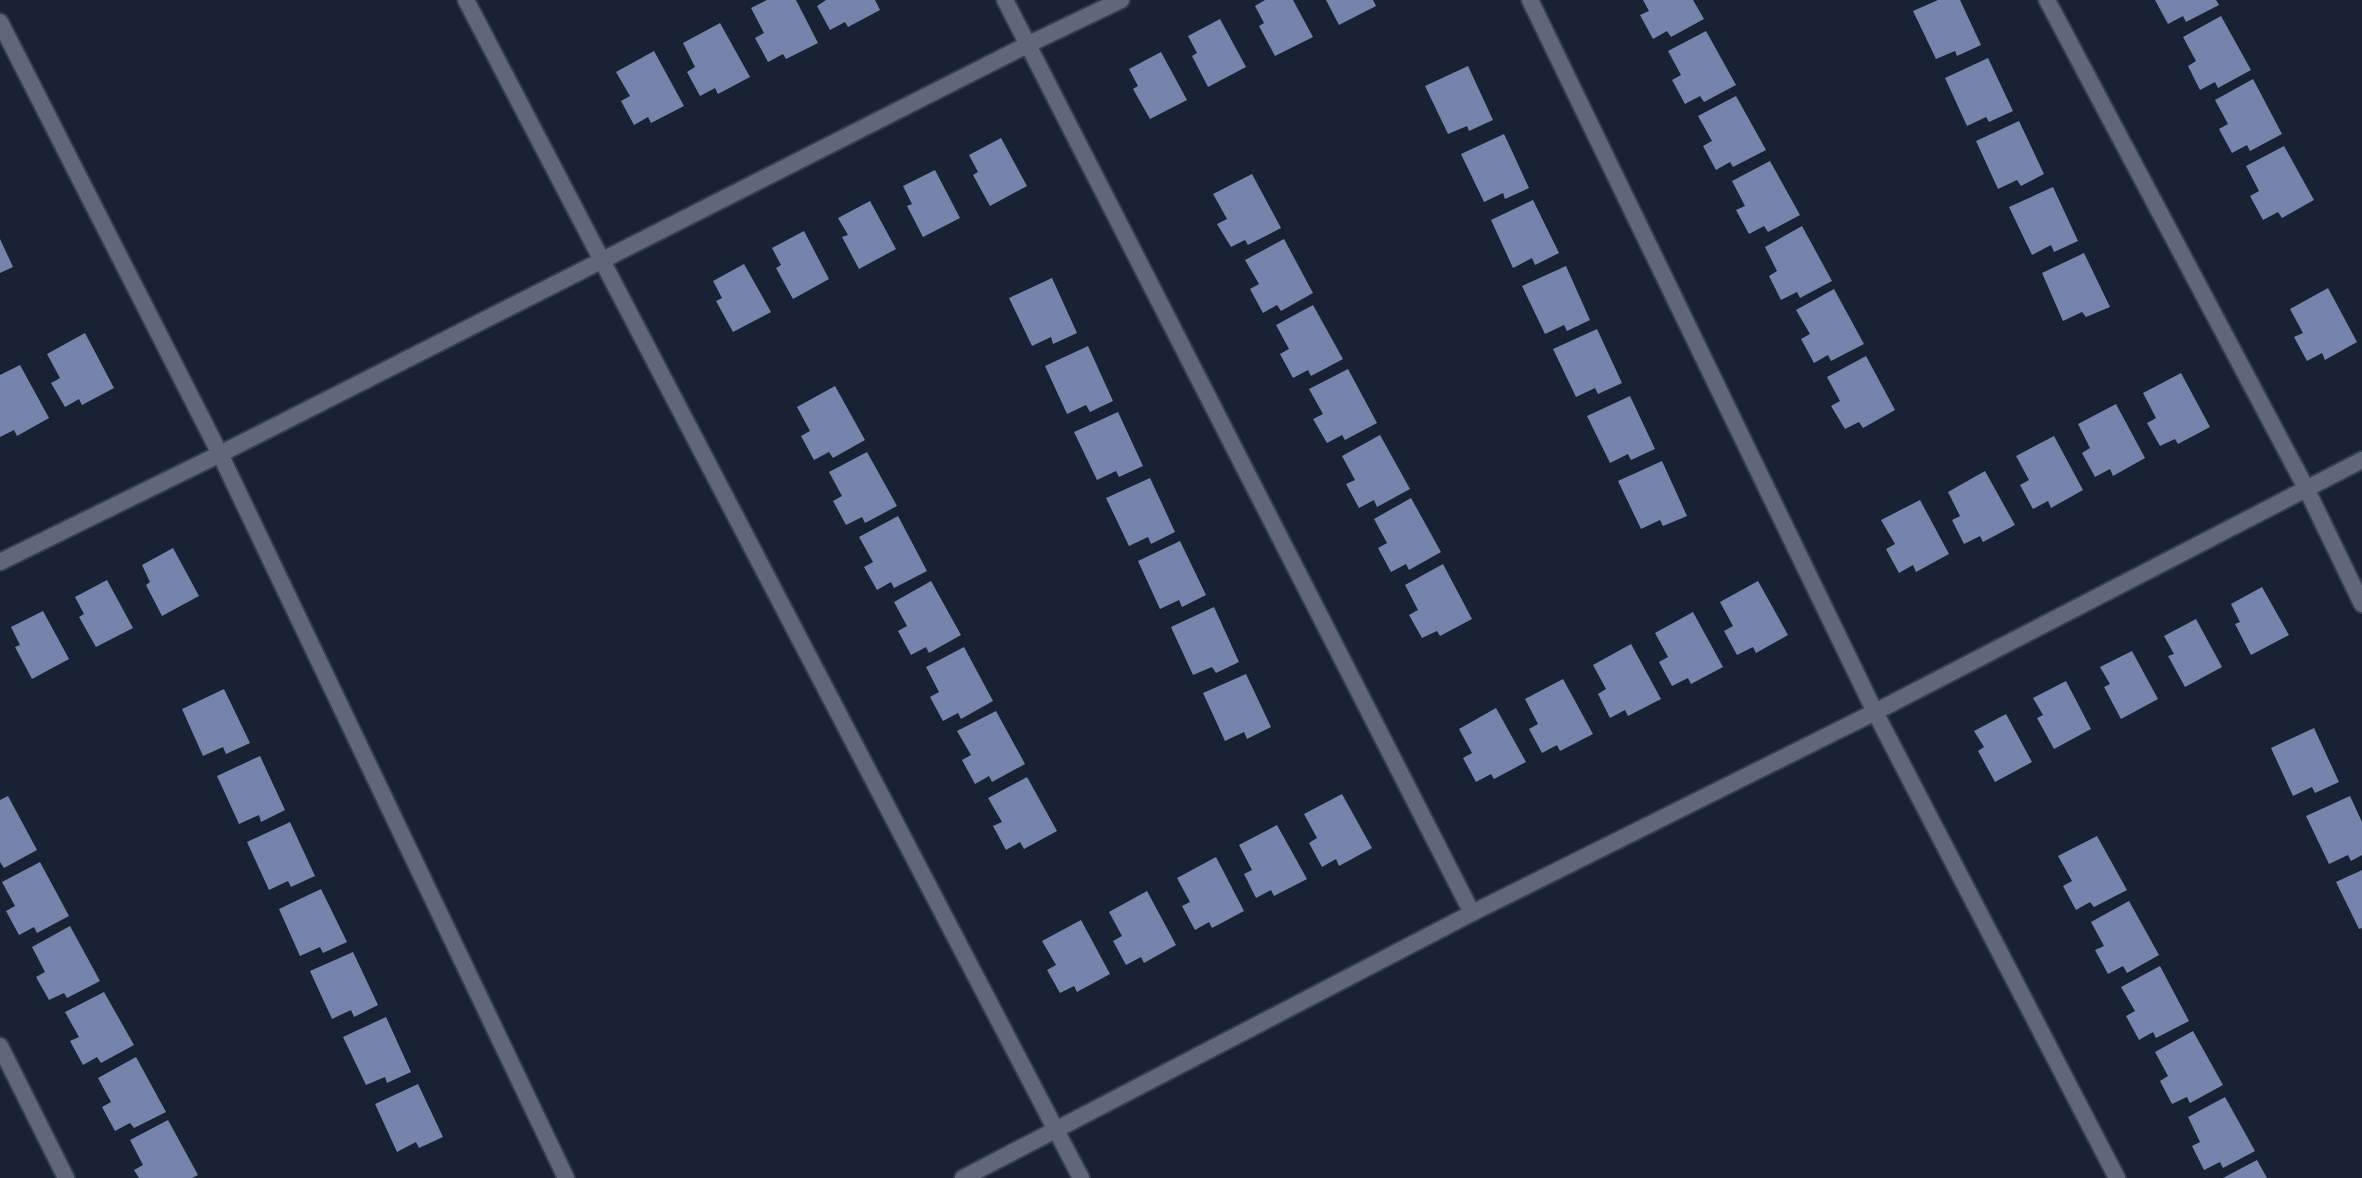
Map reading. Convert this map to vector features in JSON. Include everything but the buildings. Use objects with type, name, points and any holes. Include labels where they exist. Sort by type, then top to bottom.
[{"type":"street","points":[[466,0],[1081,1178]]},
{"type":"street","points":[[1005,0],[1472,913]]},
{"type":"street","points":[[0,562],[1121,0]]},
{"type":"street","points":[[1530,0],[1875,712],[2117,1178]]},
{"type":"street","points":[[2047,0],[2306,488],[2362,604]]},
{"type":"street","points":[[0,22],[220,454],[566,1178]]},
{"type":"street","points":[[963,1178],[1472,913],[1875,712],[2362,460]]},
{"type":"street","points":[[0,1046],[66,1178]]}]
